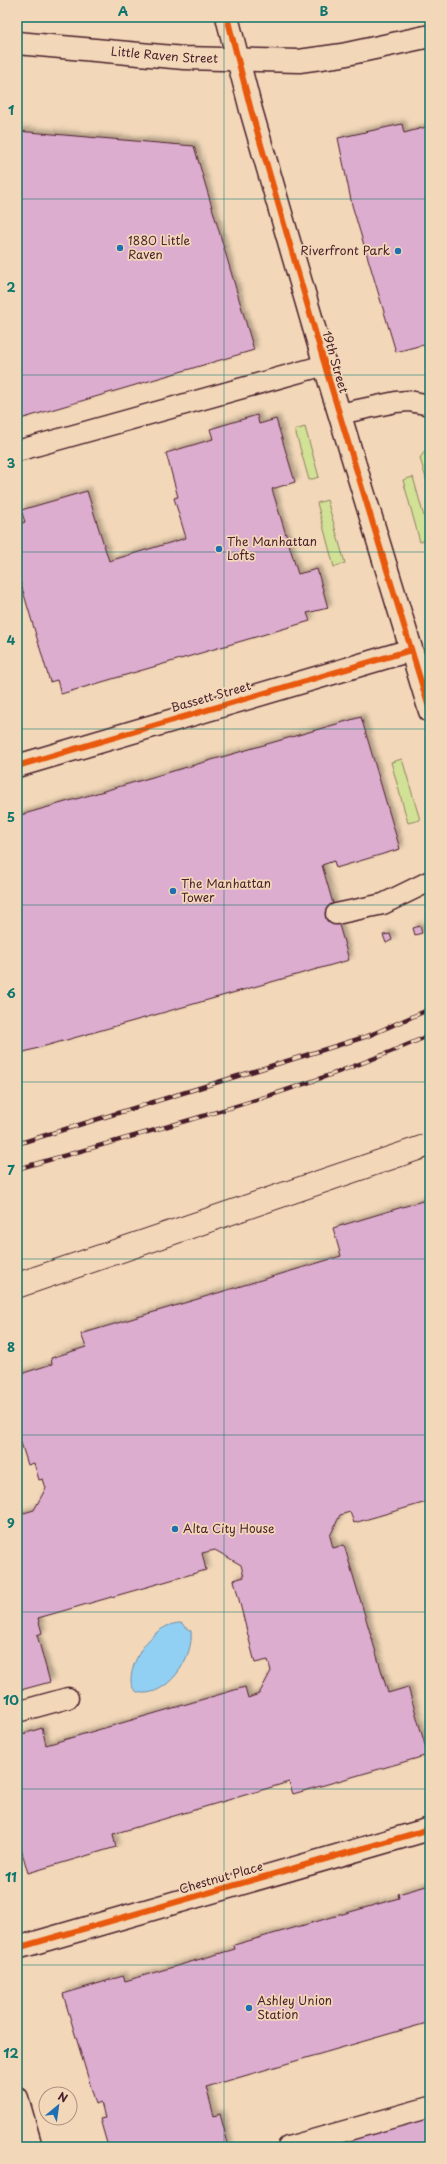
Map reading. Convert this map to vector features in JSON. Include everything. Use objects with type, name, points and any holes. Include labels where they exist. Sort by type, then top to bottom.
[{"type":"street","name":"19th Street","points":[[227,17],[237,59],[339,414],[430,711]]},
{"type":"street","name":"Little Raven Street","points":[[17,43],[184,58],[299,61],[342,55],[430,36]]},
{"type":"street","name":"Bassett Street","points":[[17,766],[411,650]]},
{"type":"street","name":"Chestnut Place","points":[[17,1948],[430,1829]]},
{"type":"street","points":[[17,2098],[31,2147]]},
{"type":"lane","points":[[17,451],[325,365]]},
{"type":"lane","points":[[339,414],[396,402],[409,401],[430,405]]},
{"type":"lane","points":[[336,914],[382,904],[430,881]]},
{"type":"lane","points":[[17,1712],[68,1698]]},
{"type":"lane","points":[[288,2147],[430,2107]]},
{"type":"green space","points":[[305,427],[319,477],[309,480],[295,430]]},
{"type":"green space","points":[[430,444],[430,492],[420,458]]},
{"type":"green space","points":[[413,477],[430,538],[420,542],[403,480]]},
{"type":"green space","points":[[327,500],[345,563],[334,567],[317,503]]},
{"type":"green space","points":[[402,759],[420,820],[408,823],[391,762]]},
{"type":"water","points":[[181,1623],[191,1631],[189,1651],[185,1661],[172,1679],[164,1686],[156,1691],[146,1693],[138,1692],[133,1688],[131,1675],[136,1659],[143,1647],[159,1630],[170,1625]]},
{"type":"building","name":"Riverfront Park","points":[[402,124],[404,133],[430,126],[430,349],[422,345],[396,352],[352,205],[338,138]]},
{"type":"building","name":"1880 Little Raven","points":[[17,131],[194,146],[254,350],[17,420]]},
{"type":"building","name":"The Manhattan Lofts","points":[[257,415],[259,424],[276,419],[295,482],[272,489],[298,574],[317,569],[328,608],[307,613],[310,621],[61,694],[57,680],[50,682],[17,571],[17,525],[25,522],[21,510],[87,491],[109,561],[186,538],[174,498],[178,497],[166,453],[213,439],[210,429]]},
{"type":"building","name":"The Manhattan Tower","points":[[361,717],[400,849],[336,868],[334,861],[322,865],[349,960],[17,1054],[17,816]]},
{"type":"building","points":[[420,926],[422,933],[415,935],[413,928]]},
{"type":"building","points":[[390,934],[392,940],[386,943],[383,935]]},
{"type":"building","name":"Alta City House","points":[[429,1199],[430,1501],[354,1523],[350,1512],[340,1515],[330,1536],[333,1548],[344,1545],[388,1693],[408,1687],[428,1755],[293,1794],[289,1782],[113,1834],[116,1847],[28,1873],[17,1835],[17,1736],[42,1728],[46,1745],[245,1687],[248,1698],[259,1694],[271,1671],[268,1660],[255,1663],[234,1580],[244,1577],[241,1565],[215,1550],[202,1553],[206,1570],[38,1618],[42,1633],[37,1635],[50,1682],[17,1691],[17,1515],[34,1510],[46,1488],[43,1479],[39,1480],[34,1463],[28,1465],[17,1430],[17,1375],[52,1364],[51,1358],[86,1347],[81,1334],[341,1256],[333,1228]]},
{"type":"building","name":"Ashley Union Station","points":[[430,1885],[430,2022],[206,2087],[214,2116],[220,2114],[229,2147],[108,2147],[100,2119],[105,2118],[101,2102],[96,2104],[63,1994],[123,1976],[125,1981],[235,1949],[234,1945],[399,1898],[398,1894]]},
{"type":"building","points":[[430,2117],[430,2147],[327,2147]]},
{"type":"tram line","points":[[17,1272],[430,1132]]},
{"type":"tram line","points":[[17,1299],[430,1157]]},
{"type":"railway","points":[[17,1144],[368,1036],[430,1009]]},
{"type":"railway","points":[[17,1169],[174,1125],[278,1093],[380,1056],[430,1035]]},
{"type":"cycle path","points":[[227,17],[251,110],[330,383],[430,711]]},
{"type":"cycle path","points":[[17,766],[411,650]]},
{"type":"cycle path","points":[[17,1948],[430,1829]]},
{"type":"place","name":"1880 Little Raven","points":[[120,248]]},
{"type":"place","name":"Riverfront Park","points":[[398,251]]},
{"type":"place","name":"The Manhattan Lofts","points":[[219,549]]},
{"type":"place","name":"The Manhattan Tower","points":[[173,891]]},
{"type":"place","name":"Alta City House","points":[[175,1529]]},
{"type":"place","name":"Ashley Union Station","points":[[249,2008]]}]
